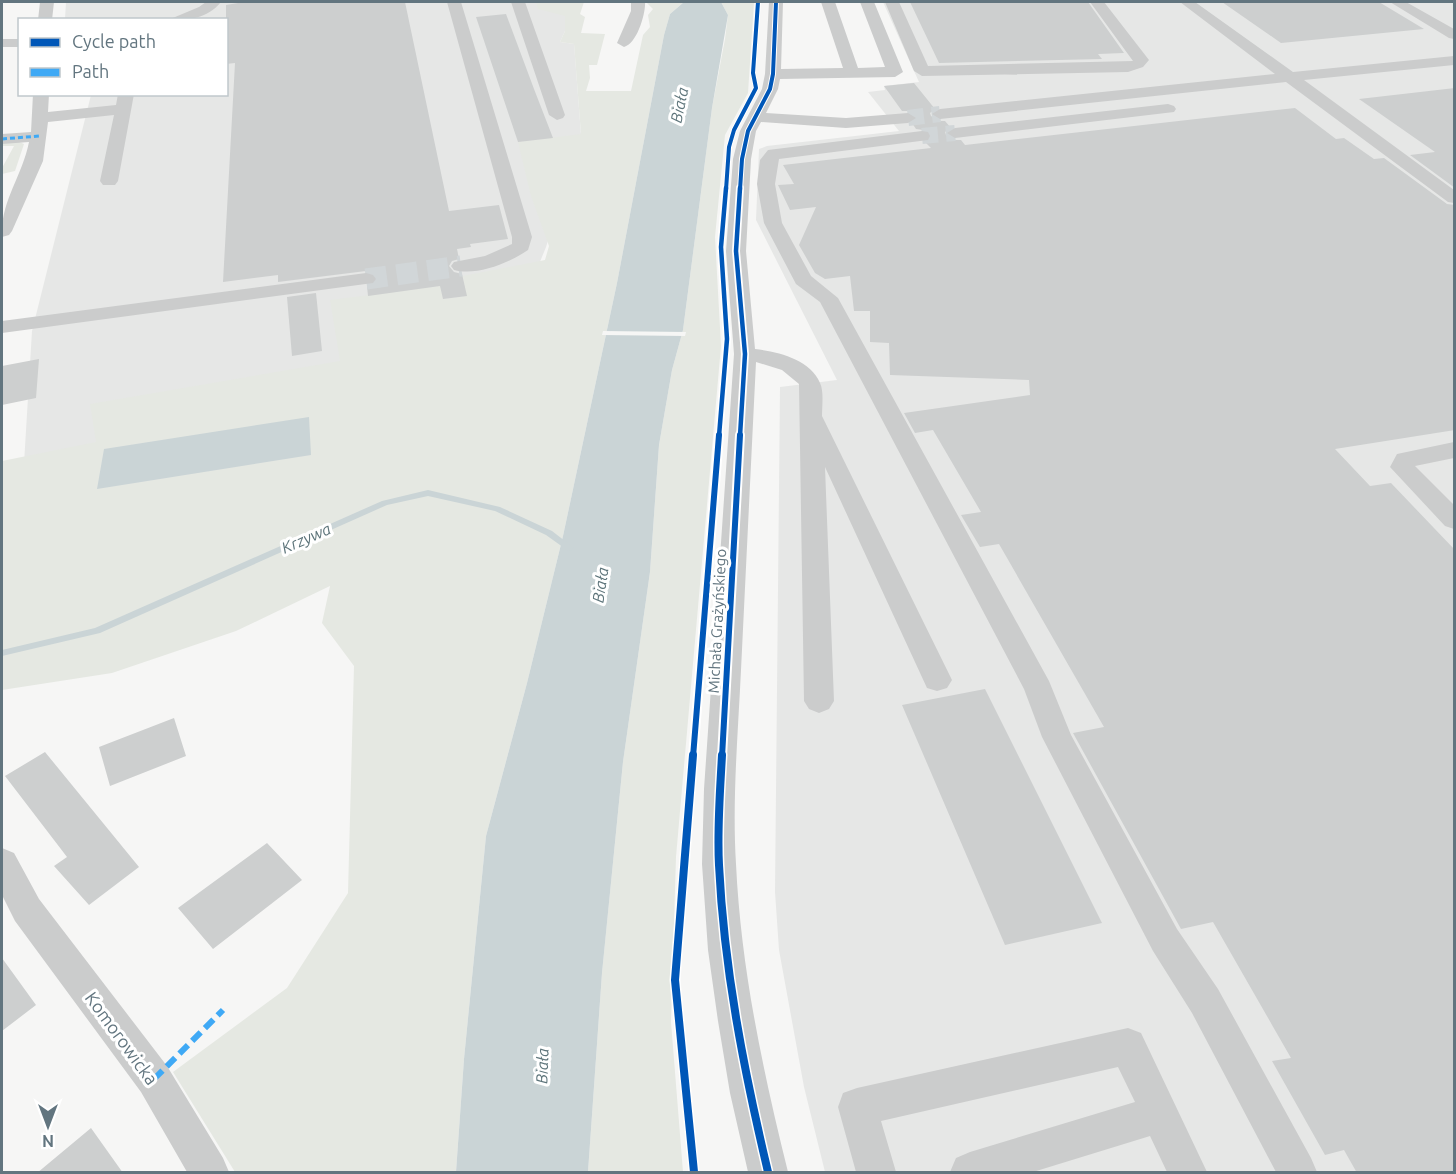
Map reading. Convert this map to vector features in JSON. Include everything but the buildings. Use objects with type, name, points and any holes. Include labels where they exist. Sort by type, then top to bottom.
[{"type":"street","points":[[45,18],[47,2]]},
{"type":"street","points":[[181,18],[204,10],[214,2]]},
{"type":"street","points":[[454,2],[522,237],[521,246],[508,255],[491,262],[461,266]]},
{"type":"street","points":[[518,2],[557,116]]},
{"type":"street","points":[[624,43],[638,11],[638,2]]},
{"type":"street","name":"Michała Grażyńskiego","points":[[768,1173],[748,1093],[736,1021],[726,950],[719,864],[720,789],[745,354],[736,251],[744,144],[770,89],[773,74],[776,2]]},
{"type":"street","points":[[828,2],[856,73],[871,88]]},
{"type":"street","points":[[773,74],[856,73],[897,76],[867,2]]},
{"type":"street","points":[[892,2],[922,71],[1128,67],[1138,64],[1141,60],[1097,2]]},
{"type":"street","points":[[1187,2],[1455,198]]},
{"type":"street","points":[[1397,2],[1455,35]]},
{"type":"street","points":[[2,43],[18,42]]},
{"type":"street","points":[[940,114],[1455,60]]},
{"type":"street","points":[[1288,96],[1312,94]]},
{"type":"street","points":[[2,231],[27,176],[39,136],[41,96]]},
{"type":"street","points":[[40,118],[125,102],[109,181]]},
{"type":"street","points":[[955,133],[1185,107]]},
{"type":"street","points":[[755,117],[915,127],[774,154],[769,160],[766,184],[773,223],[803,280],[828,298],[1039,689],[1057,737],[1165,940],[1205,1001],[1297,1173]]},
{"type":"street","points":[[2,139],[39,136]]},
{"type":"street","points":[[8,178],[27,176]]},
{"type":"street","points":[[2,327],[366,279]]},
{"type":"street","points":[[745,354],[780,361],[807,378],[810,384],[819,701]]},
{"type":"street","points":[[811,412],[937,680]]},
{"type":"street","points":[[1455,450],[1406,459],[1402,466],[1455,520]]},
{"type":"street","name":"Komorowicka","points":[[2,864],[14,907],[154,1079],[208,1173]]},
{"type":"street","points":[[876,1173],[857,1107],[1128,1046],[1187,1173]]},
{"type":"street","points":[[970,1173],[1160,1114]]},
{"type":"shaded area","points":[[66,2],[578,2],[560,42],[574,44],[581,135],[546,247],[458,464],[15,613],[32,331],[91,96],[228,96],[228,18],[65,18]]},
{"type":"shaded area","points":[[536,2],[584,2],[580,14],[585,17],[581,33],[605,34],[597,65],[589,65],[590,78],[586,91],[631,91],[643,35],[650,27],[648,15],[653,9],[646,2],[684,2],[670,14],[664,35],[617,283],[563,536],[486,836],[464,1059],[456,1172],[235,1172],[173,1072],[287,988],[348,893],[354,666],[322,623],[330,586],[236,631],[112,673],[2,690],[2,461],[96,442],[90,404],[340,361],[330,300],[440,286],[443,299],[466,296],[463,276],[545,260],[549,246],[531,196],[518,142],[581,134],[574,44],[560,42],[565,31],[565,16],[538,9]],"holes":[[[309,418],[310,455],[97,489],[104,449]]]},
{"type":"shaded area","points":[[721,2],[754,2],[748,93],[725,135],[715,237],[721,346],[676,857],[671,1022],[683,1172],[588,1172],[602,973],[623,762],[650,572],[659,445],[672,370],[683,330],[712,108],[725,39],[728,15]]},
{"type":"shaded area","points":[[883,2],[1454,2],[1454,1172],[825,1172],[804,1087],[779,950],[775,892],[780,387],[837,380],[756,220],[759,149],[767,146],[899,131],[868,92],[885,90],[884,86],[919,82]]},
{"type":"shaded area","points":[[17,141],[24,144],[15,171],[2,174],[2,168],[14,146],[2,146],[2,142]]},
{"type":"water","name":"Biała","points":[[684,2],[721,2],[728,15],[712,108],[683,330],[672,370],[659,445],[650,572],[623,762],[602,973],[588,1172],[456,1172],[464,1059],[486,836],[563,536],[617,283],[664,35],[670,14]]},
{"type":"water","points":[[309,417],[311,455],[97,489],[104,449]]},
{"type":"pier","points":[[603,331],[686,332],[685,336],[602,335]]},
{"type":"waterway","name":"Krzywa","points":[[2,653],[97,631],[385,503],[428,493],[497,509],[549,533],[570,548]]},
{"type":"tunnel","points":[[908,118],[940,114]]},
{"type":"tunnel","points":[[922,136],[955,133]]},
{"type":"tunnel","points":[[366,279],[461,266]]},
{"type":"marked path","points":[[2,139],[39,136]]},
{"type":"marked path","points":[[154,1079],[223,1010]]},
{"type":"cycle path","points":[[694,1172],[675,980],[727,339],[721,247],[729,147],[734,130],[756,88],[753,73],[758,2]]},
{"type":"cycle path","points":[[768,1172],[749,1093],[736,1021],[726,950],[719,864],[720,789],[745,354],[736,251],[742,159],[748,131],[770,89],[773,74],[776,2]]}]
